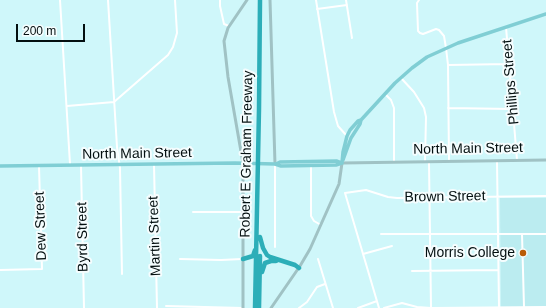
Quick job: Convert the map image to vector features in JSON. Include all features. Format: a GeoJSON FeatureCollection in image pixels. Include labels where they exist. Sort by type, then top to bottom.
{"type":"FeatureCollection","features":[{"type":"Feature","properties":{"kind":"highway","name":"Robert E Graham Freeway"},"geometry":{"type":"LineString","coordinates":[[259,308],[258,277],[261,0]]}},
{"type":"Feature","properties":{"kind":"highway"},"geometry":{"type":"LineString","coordinates":[[258,277],[255,264],[246,259],[254,254],[259,238]]}},
{"type":"Feature","properties":{"kind":"highway"},"geometry":{"type":"LineString","coordinates":[[259,238],[267,255],[288,262],[299,268]]}},
{"type":"Feature","properties":{"kind":"highway"},"geometry":{"type":"LineString","coordinates":[[258,277],[265,263],[271,261],[288,262]]}},
{"type":"Feature","properties":{"kind":"highway","name":"Robert E Graham Freeway"},"geometry":{"type":"LineString","coordinates":[[255,308],[258,277]]}},
{"type":"Feature","properties":{"kind":"main road"},"geometry":{"type":"LineString","coordinates":[[243,308],[246,259],[243,212],[243,163],[224,46],[225,36],[229,26],[246,0]]}},
{"type":"Feature","properties":{"kind":"main road"},"geometry":{"type":"LineString","coordinates":[[270,0],[275,164]]}},
{"type":"Feature","properties":{"kind":"main road"},"geometry":{"type":"LineString","coordinates":[[270,308],[299,268],[310,249],[339,184],[343,152],[347,136],[359,120],[400,77],[421,61],[446,48],[546,14]]}},
{"type":"Feature","properties":{"kind":"main road"},"geometry":{"type":"LineString","coordinates":[[342,163],[351,138],[360,124],[359,120]]}},
{"type":"Feature","properties":{"kind":"main road","name":"North Main Street"},"geometry":{"type":"LineString","coordinates":[[342,163],[546,160]]}},
{"type":"Feature","properties":{"kind":"main road"},"geometry":{"type":"LineString","coordinates":[[275,164],[280,162],[330,161],[342,163]]}},
{"type":"Feature","properties":{"kind":"main road","name":"North Main Street"},"geometry":{"type":"LineString","coordinates":[[0,166],[243,163],[275,164]]}},
{"type":"Feature","properties":{"kind":"main road"},"geometry":{"type":"LineString","coordinates":[[275,164],[280,166],[336,165],[342,163]]}},
{"type":"Feature","properties":{"kind":"street"},"geometry":{"type":"LineString","coordinates":[[60,0],[70,165]]}},
{"type":"Feature","properties":{"kind":"street"},"geometry":{"type":"LineString","coordinates":[[108,0],[119,165],[122,274]]}},
{"type":"Feature","properties":{"kind":"street"},"geometry":{"type":"LineString","coordinates":[[67,106],[114,102],[168,55],[175,42],[178,28],[175,0]]}},
{"type":"Feature","properties":{"kind":"street"},"geometry":{"type":"LineString","coordinates":[[220,0],[224,24],[229,26]]}},
{"type":"Feature","properties":{"kind":"street"},"geometry":{"type":"LineString","coordinates":[[316,0],[334,112],[338,126],[347,136]]}},
{"type":"Feature","properties":{"kind":"street"},"geometry":{"type":"LineString","coordinates":[[346,0],[352,38]]}},
{"type":"Feature","properties":{"kind":"street"},"geometry":{"type":"LineString","coordinates":[[419,0],[417,3],[418,31],[423,34],[439,30],[444,36],[448,65],[449,161]]}},
{"type":"Feature","properties":{"kind":"street"},"geometry":{"type":"LineString","coordinates":[[317,9],[347,5]]}},
{"type":"Feature","properties":{"kind":"street","name":"Phillips Street"},"geometry":{"type":"LineString","coordinates":[[506,27],[517,160]]}},
{"type":"Feature","properties":{"kind":"street"},"geometry":{"type":"LineString","coordinates":[[448,65],[509,64]]}},
{"type":"Feature","properties":{"kind":"street"},"geometry":{"type":"LineString","coordinates":[[400,77],[414,92],[424,108],[426,116],[425,161]]}},
{"type":"Feature","properties":{"kind":"street"},"geometry":{"type":"LineString","coordinates":[[385,94],[391,100],[394,108],[394,162]]}},
{"type":"Feature","properties":{"kind":"street"},"geometry":{"type":"LineString","coordinates":[[448,108],[513,109]]}},
{"type":"Feature","properties":{"kind":"street"},"geometry":{"type":"LineString","coordinates":[[497,160],[499,308]]}},
{"type":"Feature","properties":{"kind":"street"},"geometry":{"type":"LineString","coordinates":[[429,161],[431,308]]}},
{"type":"Feature","properties":{"kind":"street","name":"Martin Street"},"geometry":{"type":"LineString","coordinates":[[154,164],[157,308]]}},
{"type":"Feature","properties":{"kind":"street"},"geometry":{"type":"LineString","coordinates":[[275,164],[275,247]]}},
{"type":"Feature","properties":{"kind":"street","name":"Byrd Street"},"geometry":{"type":"LineString","coordinates":[[81,165],[84,308]]}},
{"type":"Feature","properties":{"kind":"street"},"geometry":{"type":"LineString","coordinates":[[311,165],[311,216],[315,222],[321,225]]}},
{"type":"Feature","properties":{"kind":"street","name":"Dew Street"},"geometry":{"type":"LineString","coordinates":[[0,270],[42,268],[39,166]]}},
{"type":"Feature","properties":{"kind":"street","name":"Brown Street"},"geometry":{"type":"LineString","coordinates":[[363,254],[345,193],[363,190],[391,198],[546,196]]}},
{"type":"Feature","properties":{"kind":"street"},"geometry":{"type":"LineString","coordinates":[[193,212],[243,212]]}},
{"type":"Feature","properties":{"kind":"street"},"geometry":{"type":"LineString","coordinates":[[381,234],[546,234]]}},
{"type":"Feature","properties":{"kind":"street"},"geometry":{"type":"LineString","coordinates":[[522,234],[524,307]]}},
{"type":"Feature","properties":{"kind":"street"},"geometry":{"type":"LineString","coordinates":[[379,308],[363,254],[392,246]]}},
{"type":"Feature","properties":{"kind":"street"},"geometry":{"type":"LineString","coordinates":[[180,259],[246,259]]}},
{"type":"Feature","properties":{"kind":"street"},"geometry":{"type":"LineString","coordinates":[[318,259],[333,308]]}},
{"type":"Feature","properties":{"kind":"street"},"geometry":{"type":"LineString","coordinates":[[412,271],[498,270]]}},
{"type":"Feature","properties":{"kind":"street"},"geometry":{"type":"LineString","coordinates":[[299,308],[307,302],[318,287],[325,284]]}},
{"type":"Feature","properties":{"kind":"street"},"geometry":{"type":"LineString","coordinates":[[358,308],[377,301]]}},
{"type":"Feature","properties":{"kind":"street"},"geometry":{"type":"LineString","coordinates":[[384,308],[402,303],[417,307],[431,308],[546,307]]}},
{"type":"Feature","properties":{"kind":"street"},"geometry":{"type":"LineString","coordinates":[[166,306],[243,308]]}},
{"type":"Feature","properties":{"kind":"shaded area","name":"Morris College"},"geometry":{"type":"Polygon","coordinates":[[[500,198],[546,198],[546,308],[501,308],[500,198]]]}},
{"type":"Feature","properties":{"kind":"place","name":"Morris College"},"geometry":{"type":"Point","coordinates":[523,253]}}]}
